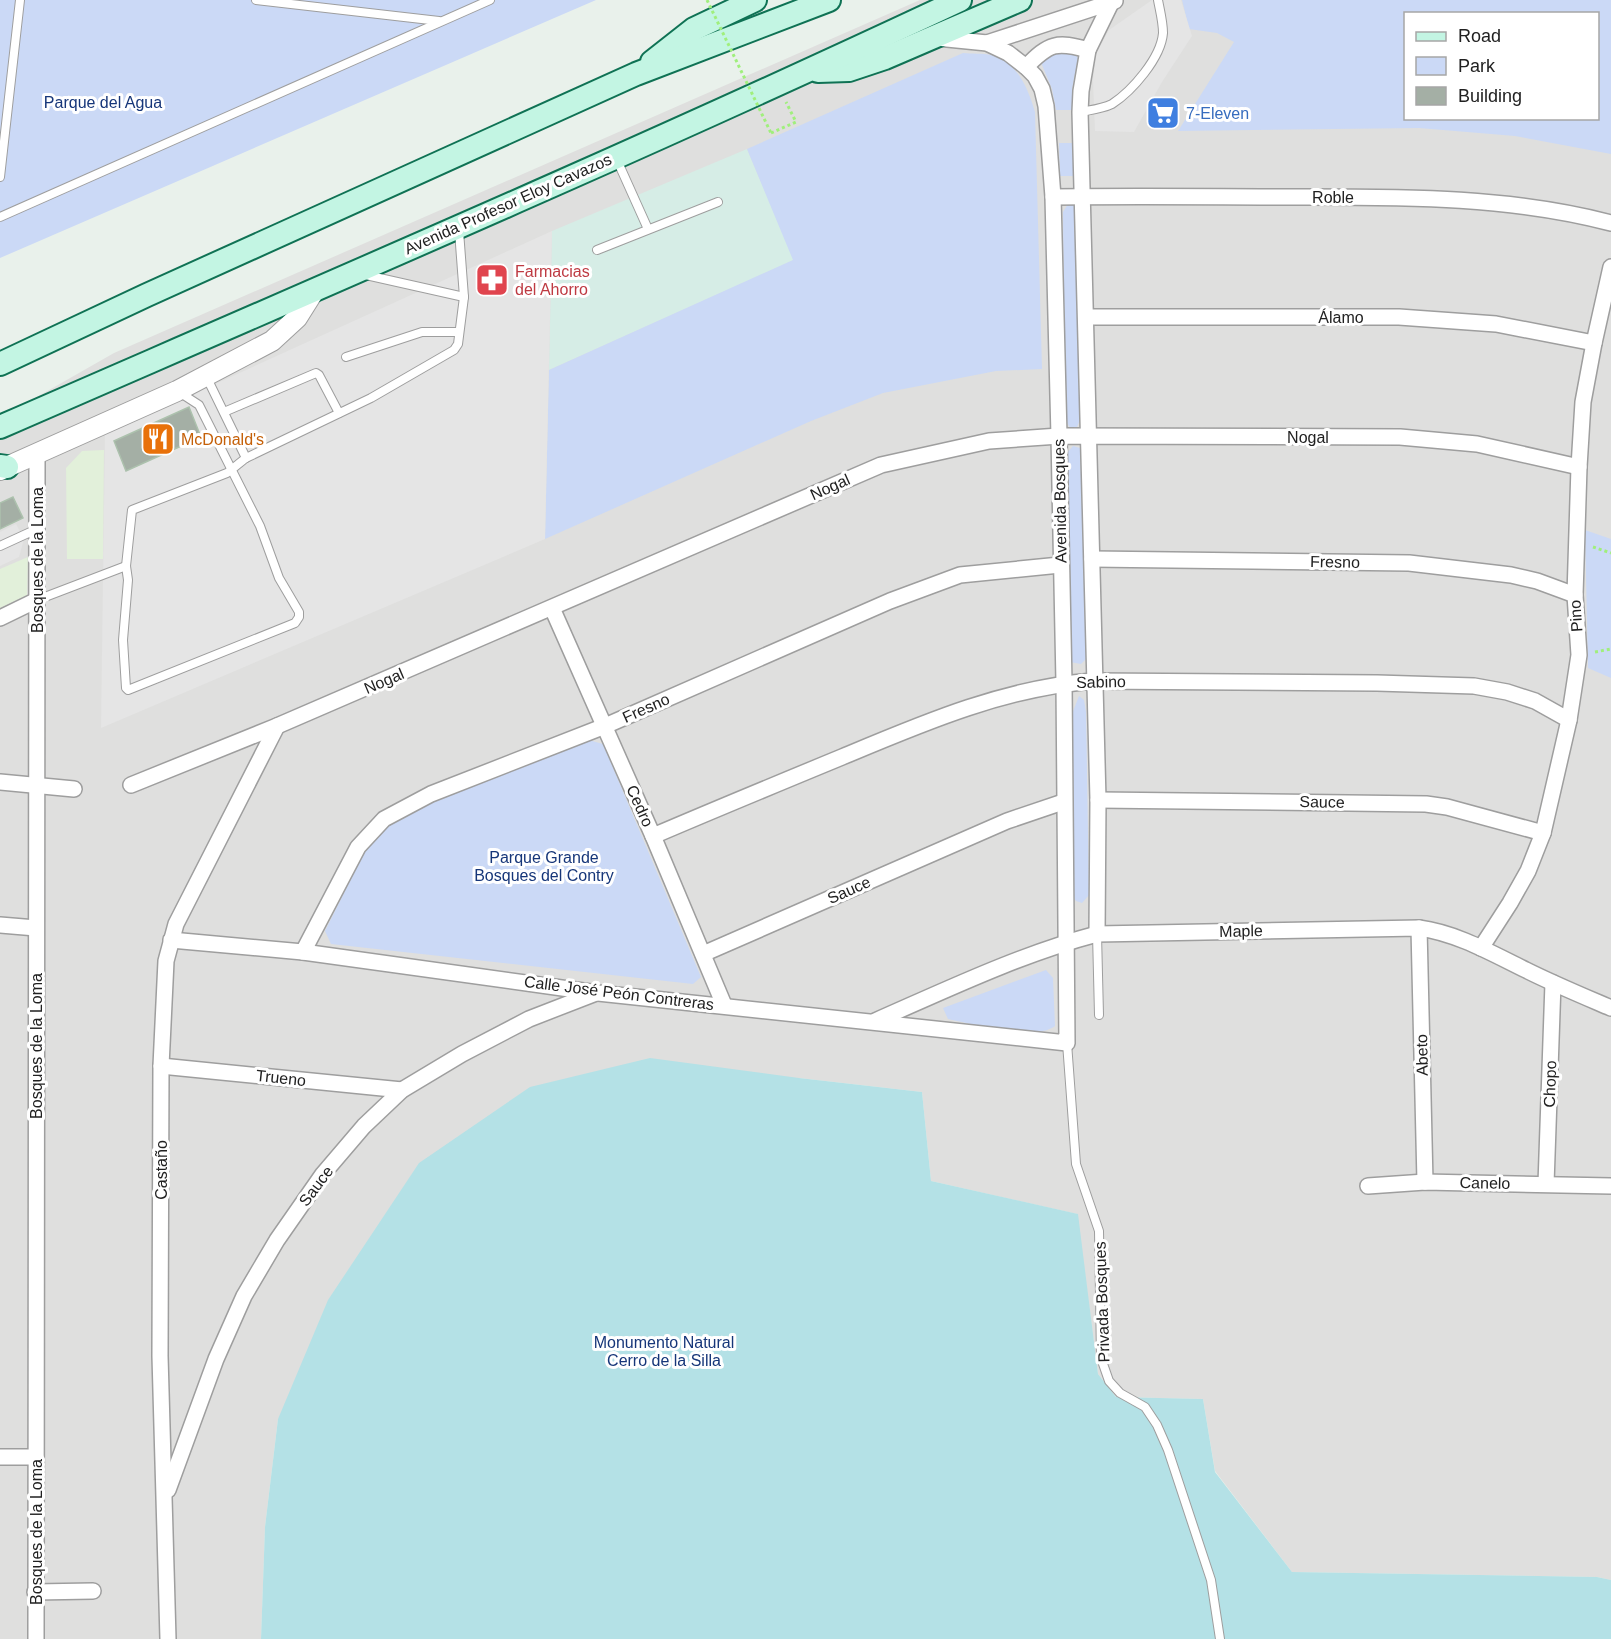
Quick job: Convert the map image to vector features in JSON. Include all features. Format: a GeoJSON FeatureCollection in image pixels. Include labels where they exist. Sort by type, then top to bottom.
{"type":"FeatureCollection","features":[{"type":"Feature","properties":{"kind":"main road"},"geometry":{"type":"LineString","coordinates":[[636,75],[694,29],[756,0]]}},
{"type":"Feature","properties":{"kind":"main road"},"geometry":{"type":"LineString","coordinates":[[0,364],[147,295],[636,75],[829,0]]}},
{"type":"Feature","properties":{"kind":"main road"},"geometry":{"type":"LineString","coordinates":[[804,72],[960,0]]}},
{"type":"Feature","properties":{"kind":"main road","name":"Avenida Profesor Eloy Cavazos"},"geometry":{"type":"LineString","coordinates":[[0,427],[314,291],[804,72],[849,70],[885,58],[1020,0]]}},
{"type":"Feature","properties":{"kind":"street","name":"Avenida Bosques"},"geometry":{"type":"LineString","coordinates":[[1098,934],[1098,800],[1093,681],[1080,112],[1088,50],[1114,2]]}},
{"type":"Feature","properties":{"kind":"street"},"geometry":{"type":"LineString","coordinates":[[987,43],[1114,2]]}},
{"type":"Feature","properties":{"kind":"street","name":"Avenida Bosques"},"geometry":{"type":"LineString","coordinates":[[931,38],[987,43],[1008,54],[1035,76],[1042,89],[1046,106],[1053,196],[1059,436],[1067,1043]]}},
{"type":"Feature","properties":{"kind":"street"},"geometry":{"type":"LineString","coordinates":[[1026,67],[1050,46],[1070,45],[1088,50]]}},
{"type":"Feature","properties":{"kind":"street","name":"Roble"},"geometry":{"type":"LineString","coordinates":[[1053,196],[1405,197],[1512,205],[1585,216],[1611,223]]}},
{"type":"Feature","properties":{"kind":"street","name":"Pino"},"geometry":{"type":"LineString","coordinates":[[1481,948],[1528,871],[1543,833],[1569,720],[1579,655],[1575,595],[1583,402],[1611,267]]}},
{"type":"Feature","properties":{"kind":"street"},"geometry":{"type":"LineString","coordinates":[[2,468],[177,391],[272,341],[297,318],[314,291]]}},
{"type":"Feature","properties":{"kind":"street","name":"Álamo"},"geometry":{"type":"LineString","coordinates":[[1086,317],[1399,317],[1496,324],[1594,343]]}},
{"type":"Feature","properties":{"kind":"street","name":"Nogal"},"geometry":{"type":"LineString","coordinates":[[131,784],[277,726],[881,465],[989,441],[1059,436],[1400,437],[1477,444],[1579,466]]}},
{"type":"Feature","properties":{"kind":"street","name":"Bosques de la Loma"},"geometry":{"type":"LineString","coordinates":[[36,1639],[37,453]]}},
{"type":"Feature","properties":{"kind":"street","name":"Fresno"},"geometry":{"type":"LineString","coordinates":[[1092,560],[1409,563],[1511,575],[1537,581],[1575,595]]}},
{"type":"Feature","properties":{"kind":"street","name":"Fresno"},"geometry":{"type":"LineString","coordinates":[[303,952],[358,847],[384,819],[431,794],[605,726],[890,601],[960,575],[1060,565]]}},
{"type":"Feature","properties":{"kind":"street"},"geometry":{"type":"LineString","coordinates":[[0,618],[37,600]]}},
{"type":"Feature","properties":{"kind":"street","name":"Cedro"},"geometry":{"type":"LineString","coordinates":[[552,608],[653,836],[724,1005]]}},
{"type":"Feature","properties":{"kind":"street","name":"Sabino"},"geometry":{"type":"LineString","coordinates":[[653,836],[923,723],[984,701],[1064,683],[1093,681],[1377,683],[1474,686],[1507,692],[1535,701],[1569,720]]}},
{"type":"Feature","properties":{"kind":"street","name":"Castaño"},"geometry":{"type":"LineString","coordinates":[[168,1639],[160,1356],[161,1066],[165,976],[171,940],[186,905],[277,726]]}},
{"type":"Feature","properties":{"kind":"street"},"geometry":{"type":"LineString","coordinates":[[0,782],[74,789]]}},
{"type":"Feature","properties":{"kind":"street","name":"Sauce"},"geometry":{"type":"LineString","coordinates":[[1098,800],[1426,804],[1447,807],[1543,833]]}},
{"type":"Feature","properties":{"kind":"street","name":"Sauce"},"geometry":{"type":"LineString","coordinates":[[703,954],[1006,821],[1063,802]]}},
{"type":"Feature","properties":{"kind":"street"},"geometry":{"type":"LineString","coordinates":[[0,925],[36,928]]}},
{"type":"Feature","properties":{"kind":"street","name":"Maple"},"geometry":{"type":"LineString","coordinates":[[873,1022],[994,969],[1065,942],[1098,934],[1419,928],[1481,948],[1611,1008]]}},
{"type":"Feature","properties":{"kind":"street","name":"Abeto"},"geometry":{"type":"LineString","coordinates":[[1419,928],[1425,1182]]}},
{"type":"Feature","properties":{"kind":"street","name":"Calle José Peón Contreras"},"geometry":{"type":"LineString","coordinates":[[171,940],[303,952],[598,993],[1067,1043]]}},
{"type":"Feature","properties":{"kind":"street","name":"Chopo"},"geometry":{"type":"LineString","coordinates":[[1546,1184],[1553,983]]}},
{"type":"Feature","properties":{"kind":"street","name":"Sauce"},"geometry":{"type":"LineString","coordinates":[[165,1498],[216,1359],[243,1296],[277,1240],[323,1174],[364,1126],[402,1090],[462,1054],[529,1019],[598,993]]}},
{"type":"Feature","properties":{"kind":"street","name":"Trueno"},"geometry":{"type":"LineString","coordinates":[[161,1066],[402,1090]]}},
{"type":"Feature","properties":{"kind":"street","name":"Canelo"},"geometry":{"type":"LineString","coordinates":[[1368,1186],[1425,1182],[1611,1186]]}},
{"type":"Feature","properties":{"kind":"street"},"geometry":{"type":"LineString","coordinates":[[0,1457],[36,1457]]}},
{"type":"Feature","properties":{"kind":"street"},"geometry":{"type":"LineString","coordinates":[[35,1592],[93,1591]]}},
{"type":"Feature","properties":{"kind":"lane"},"geometry":{"type":"LineString","coordinates":[[0,177],[20,0]]}},
{"type":"Feature","properties":{"kind":"lane"},"geometry":{"type":"LineString","coordinates":[[256,0],[442,21]]}},
{"type":"Feature","properties":{"kind":"lane"},"geometry":{"type":"LineString","coordinates":[[0,217],[490,0]]}},
{"type":"Feature","properties":{"kind":"lane"},"geometry":{"type":"LineString","coordinates":[[1080,112],[1112,104],[1138,80],[1154,59],[1161,45],[1163,33],[1158,0]]}},
{"type":"Feature","properties":{"kind":"lane"},"geometry":{"type":"LineString","coordinates":[[615,156],[648,229]]}},
{"type":"Feature","properties":{"kind":"lane"},"geometry":{"type":"LineString","coordinates":[[597,250],[718,202]]}},
{"type":"Feature","properties":{"kind":"lane"},"geometry":{"type":"LineString","coordinates":[[177,391],[199,405],[232,469],[260,526],[279,578],[299,612],[299,617],[295,623],[128,690],[123,640],[128,580],[126,566],[132,510],[227,473],[232,469],[246,458],[370,398],[454,350],[458,344],[464,297],[459,226]]}},
{"type":"Feature","properties":{"kind":"lane"},"geometry":{"type":"LineString","coordinates":[[355,272],[464,297]]}},
{"type":"Feature","properties":{"kind":"lane"},"geometry":{"type":"LineString","coordinates":[[346,357],[422,332],[458,332]]}},
{"type":"Feature","properties":{"kind":"lane"},"geometry":{"type":"LineString","coordinates":[[224,412],[314,373],[319,375],[339,412]]}},
{"type":"Feature","properties":{"kind":"lane"},"geometry":{"type":"LineString","coordinates":[[206,376],[246,458]]}},
{"type":"Feature","properties":{"kind":"lane"},"geometry":{"type":"LineString","coordinates":[[0,546],[38,528]]}},
{"type":"Feature","properties":{"kind":"lane"},"geometry":{"type":"LineString","coordinates":[[37,600],[126,566]]}},
{"type":"Feature","properties":{"kind":"lane"},"geometry":{"type":"LineString","coordinates":[[1098,934],[1099,1015]]}},
{"type":"Feature","properties":{"kind":"lane","name":"Privada Bosques"},"geometry":{"type":"LineString","coordinates":[[1067,1043],[1076,1164],[1099,1231],[1101,1358],[1109,1381],[1115,1388],[1144,1407],[1152,1416],[1168,1450],[1211,1580],[1220,1639]]}},
{"type":"Feature","properties":{"kind":"path"},"geometry":{"type":"LineString","coordinates":[[707,0],[771,133],[796,122]]}},
{"type":"Feature","properties":{"kind":"shaded area"},"geometry":{"type":"Polygon","coordinates":[[[920,0],[1611,0],[1611,1580],[1597,1577],[1292,1572],[1215,1471],[1203,1399],[1116,1397],[1098,1374],[1077,1214],[931,1181],[922,1092],[799,1078],[278,1419],[265,1527],[261,1639],[0,1639],[0,418],[114,353],[920,0]]]}},
{"type":"Feature","properties":{"kind":"shaded area"},"geometry":{"type":"Polygon","coordinates":[[[1152,0],[1181,0],[1192,36],[1162,82],[1134,132],[1095,131],[1093,81],[1096,53],[1109,30],[1152,0]]]}},
{"type":"Feature","properties":{"kind":"shaded area"},"geometry":{"type":"Polygon","coordinates":[[[747,149],[794,260],[549,370],[552,231],[747,149]]]}},
{"type":"Feature","properties":{"kind":"shaded area"},"geometry":{"type":"Polygon","coordinates":[[[552,231],[545,539],[101,728],[105,434],[552,231]]]}},
{"type":"Feature","properties":{"kind":"shaded area"},"geometry":{"type":"Polygon","coordinates":[[[104,450],[103,559],[67,559],[66,468],[82,451],[104,450]]]}},
{"type":"Feature","properties":{"kind":"shaded area"},"geometry":{"type":"Polygon","coordinates":[[[16,524],[24,539],[19,557],[0,566],[0,532],[16,524]]]}},
{"type":"Feature","properties":{"kind":"shaded area"},"geometry":{"type":"Polygon","coordinates":[[[28,557],[27,595],[0,608],[0,569],[28,557]]]}},
{"type":"Feature","properties":{"kind":"green space","name":"Parque del Agua"},"geometry":{"type":"Polygon","coordinates":[[[0,0],[596,0],[0,258],[0,0]]]}},
{"type":"Feature","properties":{"kind":"green space"},"geometry":{"type":"Polygon","coordinates":[[[1182,0],[1611,0],[1611,154],[1515,136],[1419,128],[1178,131],[1234,42],[1217,33],[1189,29],[1182,0]]]}},
{"type":"Feature","properties":{"kind":"green space"},"geometry":{"type":"Polygon","coordinates":[[[1053,49],[1075,53],[1078,58],[1072,89],[1073,110],[1056,110],[1052,89],[1040,60],[1053,49]]]}},
{"type":"Feature","properties":{"kind":"green space"},"geometry":{"type":"Polygon","coordinates":[[[963,53],[991,55],[1008,64],[1015,70],[1025,86],[1035,112],[1042,369],[996,371],[883,393],[811,421],[545,539],[549,370],[793,260],[747,149],[963,53]]]}},
{"type":"Feature","properties":{"kind":"green space"},"geometry":{"type":"Polygon","coordinates":[[[1059,143],[1073,143],[1074,176],[1060,176],[1059,143]]]}},
{"type":"Feature","properties":{"kind":"green space"},"geometry":{"type":"Polygon","coordinates":[[[1068,204],[1073,204],[1076,208],[1080,420],[1077,427],[1071,429],[1065,420],[1063,212],[1068,204]]]}},
{"type":"Feature","properties":{"kind":"green space"},"geometry":{"type":"Polygon","coordinates":[[[1073,446],[1080,448],[1087,658],[1081,664],[1070,662],[1067,453],[1073,446]]]}},
{"type":"Feature","properties":{"kind":"green space"},"geometry":{"type":"Polygon","coordinates":[[[1585,530],[1611,539],[1611,678],[1588,668],[1585,530]]]}},
{"type":"Feature","properties":{"kind":"green space"},"geometry":{"type":"Polygon","coordinates":[[[1079,696],[1084,700],[1086,712],[1089,895],[1082,903],[1076,901],[1072,895],[1072,714],[1079,696]]]}},
{"type":"Feature","properties":{"kind":"green space","name":"Parque Grande Bosques del Contry"},"geometry":{"type":"Polygon","coordinates":[[[585,739],[603,744],[701,977],[693,984],[331,944],[325,931],[364,853],[392,823],[425,806],[585,739]]]}},
{"type":"Feature","properties":{"kind":"green space"},"geometry":{"type":"Polygon","coordinates":[[[1046,970],[1053,978],[1055,1026],[1045,1030],[1018,1032],[948,1019],[943,1008],[1046,970]]]}},
{"type":"Feature","properties":{"kind":"green space","name":"Monumento Natural Cerro de la Silla"},"geometry":{"type":"Polygon","coordinates":[[[650,1058],[922,1092],[931,1181],[1078,1214],[1098,1374],[1116,1397],[1203,1399],[1215,1472],[1292,1572],[1597,1577],[1611,1580],[1611,1639],[261,1639],[265,1527],[278,1419],[328,1300],[419,1163],[530,1087],[650,1058]]]}},
{"type":"Feature","properties":{"kind":"building","name":"McDonald's"},"geometry":{"type":"Polygon","coordinates":[[[189,407],[201,437],[126,471],[114,441],[189,407]]]}},
{"type":"Feature","properties":{"kind":"building"},"geometry":{"type":"Polygon","coordinates":[[[13,497],[23,518],[0,529],[0,503],[13,497]]]}},
{"type":"Feature","properties":{"kind":"place","name":"7-Eleven"},"geometry":{"type":"Point","coordinates":[1163,113]}},
{"type":"Feature","properties":{"kind":"place","name":"Farmacias del Ahorro"},"geometry":{"type":"Point","coordinates":[492,280]}},
{"type":"Feature","properties":{"kind":"place","name":"McDonald's"},"geometry":{"type":"Point","coordinates":[158,439]}}]}
